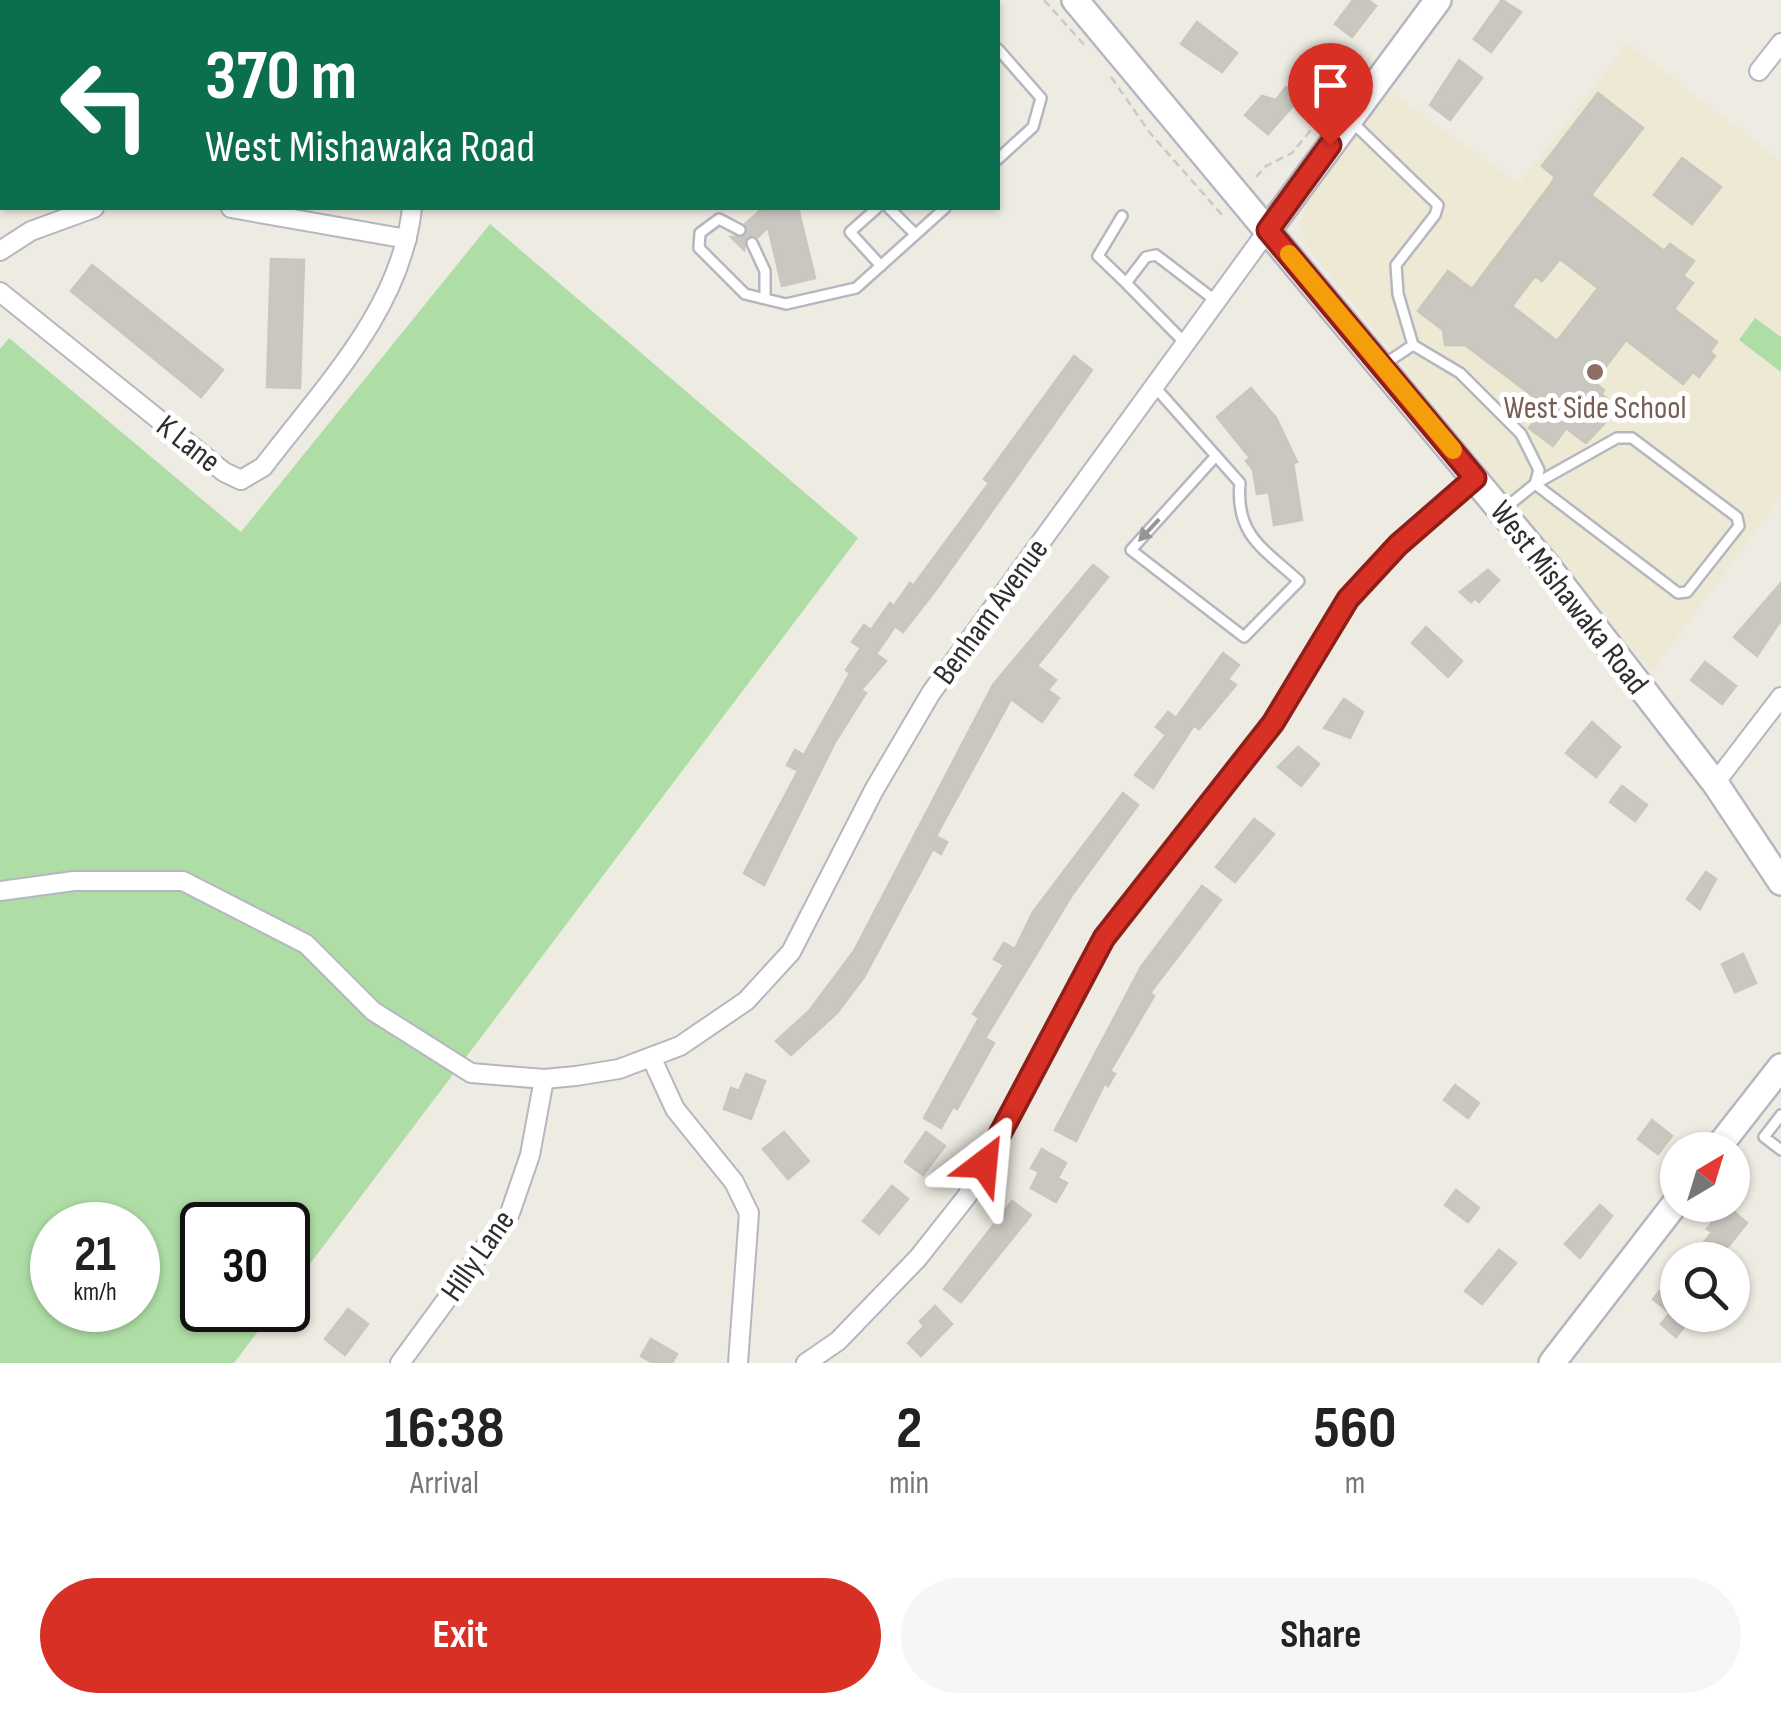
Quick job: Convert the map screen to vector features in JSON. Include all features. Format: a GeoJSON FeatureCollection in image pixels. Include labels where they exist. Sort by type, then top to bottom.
{"type":"FeatureCollection","features":[{"type":"Feature","properties":{"kind":"main road","name":"West Mishawaka Road"},"geometry":{"type":"LineString","coordinates":[[1076,0],[1502,511],[1715,783],[1781,882]]}},
{"type":"Feature","properties":{"kind":"main road","name":"Benham Avenue"},"geometry":{"type":"LineString","coordinates":[[1268,230],[1438,0]]}},
{"type":"Feature","properties":{"kind":"main road"},"geometry":{"type":"LineString","coordinates":[[1730,1132],[1781,1067]]}},
{"type":"Feature","properties":{"kind":"main road"},"geometry":{"type":"LineString","coordinates":[[1552,1363],[1661,1222]]}},
{"type":"Feature","properties":{"kind":"street"},"geometry":{"type":"LineString","coordinates":[[1759,72],[1781,43]]}},
{"type":"Feature","properties":{"kind":"street"},"geometry":{"type":"LineString","coordinates":[[0,251],[31,232],[89,210]]}},
{"type":"Feature","properties":{"kind":"street"},"geometry":{"type":"LineString","coordinates":[[243,210],[407,239],[412,210]]}},
{"type":"Feature","properties":{"kind":"street","name":"Benham Avenue"},"geometry":{"type":"LineString","coordinates":[[0,890],[74,882],[183,881],[306,944],[373,1011],[471,1074],[544,1079],[652,1059],[733,1011],[791,952],[874,790],[931,693],[1268,230]]}},
{"type":"Feature","properties":{"kind":"street","name":"K Lane"},"geometry":{"type":"LineString","coordinates":[[0,292],[224,472],[241,480],[263,467],[360,340],[384,304],[407,239]]}},
{"type":"Feature","properties":{"kind":"street"},"geometry":{"type":"LineString","coordinates":[[806,1363],[838,1341],[918,1258],[967,1196],[1104,938],[1273,723],[1348,599],[1398,545],[1475,478]]}},
{"type":"Feature","properties":{"kind":"street"},"geometry":{"type":"LineString","coordinates":[[1715,783],[1781,697]]}},
{"type":"Feature","properties":{"kind":"street"},"geometry":{"type":"LineString","coordinates":[[652,1059],[675,1109],[734,1182],[750,1213],[738,1363]]}},
{"type":"Feature","properties":{"kind":"street","name":"Hilly Lane"},"geometry":{"type":"LineString","coordinates":[[400,1363],[510,1213],[530,1155],[544,1079]]}},
{"type":"Feature","properties":{"kind":"lane"},"geometry":{"type":"LineString","coordinates":[[1000,51],[1041,98],[1032,127],[1000,158]]}},
{"type":"Feature","properties":{"kind":"lane"},"geometry":{"type":"LineString","coordinates":[[1350,119],[1438,204],[1436,215],[1396,265],[1398,294],[1413,345],[1460,373],[1497,405],[1521,434],[1539,470],[1536,484]]}},
{"type":"Feature","properties":{"kind":"lane"},"geometry":{"type":"LineString","coordinates":[[875,210],[850,232],[881,266]]}},
{"type":"Feature","properties":{"kind":"lane"},"geometry":{"type":"LineString","coordinates":[[891,210],[916,234]]}},
{"type":"Feature","properties":{"kind":"lane"},"geometry":{"type":"LineString","coordinates":[[740,230],[719,219],[700,233],[699,248],[745,294],[786,304],[856,288],[943,210]]}},
{"type":"Feature","properties":{"kind":"lane"},"geometry":{"type":"LineString","coordinates":[[1122,216],[1098,256],[1185,343]]}},
{"type":"Feature","properties":{"kind":"lane"},"geometry":{"type":"LineString","coordinates":[[752,243],[765,272],[765,298]]}},
{"type":"Feature","properties":{"kind":"lane"},"geometry":{"type":"LineString","coordinates":[[1126,282],[1146,257],[1156,256],[1216,300]]}},
{"type":"Feature","properties":{"kind":"lane"},"geometry":{"type":"LineString","coordinates":[[1382,365],[1413,345]]}},
{"type":"Feature","properties":{"kind":"lane"},"geometry":{"type":"LineString","coordinates":[[1154,386],[1240,483],[1237,509],[1246,532],[1299,581],[1244,637],[1131,550],[1214,458]]}},
{"type":"Feature","properties":{"kind":"lane"},"geometry":{"type":"LineString","coordinates":[[1502,511],[1536,484],[1618,438],[1632,438],[1736,517],[1739,526],[1687,592],[1678,593],[1536,484]]}},
{"type":"Feature","properties":{"kind":"lane"},"geometry":{"type":"LineString","coordinates":[[1781,1115],[1764,1136],[1781,1150]]}},
{"type":"Feature","properties":{"kind":"path"},"geometry":{"type":"LineString","coordinates":[[1044,0],[1094,56]]}},
{"type":"Feature","properties":{"kind":"path"},"geometry":{"type":"LineString","coordinates":[[1106,69],[1150,133],[1223,216]]}},
{"type":"Feature","properties":{"kind":"path"},"geometry":{"type":"LineString","coordinates":[[1256,177],[1266,166],[1292,153],[1347,87]]}},
{"type":"Feature","properties":{"kind":"shaded area","name":"West Side School"},"geometry":{"type":"Polygon","coordinates":[[[1627,43],[1781,161],[1781,497],[1651,672],[1308,248],[1301,228],[1305,204],[1384,88],[1519,184],[1627,43]]]}},
{"type":"Feature","properties":{"kind":"green space"},"geometry":{"type":"Polygon","coordinates":[[[490,224],[858,538],[310,1264],[310,1202],[180,1202],[180,1332],[257,1332],[234,1363],[0,1363],[0,349],[9,338],[241,532],[490,224]]]}},
{"type":"Feature","properties":{"kind":"green space"},"geometry":{"type":"Polygon","coordinates":[[[1755,318],[1781,337],[1781,372],[1739,340],[1755,318]]]}},
{"type":"Feature","properties":{"kind":"building"},"geometry":{"type":"Polygon","coordinates":[[[1353,0],[1368,0],[1376,6],[1352,37],[1335,24],[1353,0]]]}},
{"type":"Feature","properties":{"kind":"building"},"geometry":{"type":"Polygon","coordinates":[[[1502,0],[1521,12],[1491,52],[1474,39],[1502,0]]]}},
{"type":"Feature","properties":{"kind":"building"},"geometry":{"type":"Polygon","coordinates":[[[1197,22],[1237,53],[1222,72],[1181,44],[1197,22]]]}},
{"type":"Feature","properties":{"kind":"building"},"geometry":{"type":"Polygon","coordinates":[[[1459,60],[1482,78],[1450,120],[1430,105],[1459,60]]]}},
{"type":"Feature","properties":{"kind":"building"},"geometry":{"type":"Polygon","coordinates":[[[1286,87],[1300,98],[1268,134],[1245,115],[1262,96],[1276,100],[1286,87]]]}},
{"type":"Feature","properties":{"kind":"building"},"geometry":{"type":"Polygon","coordinates":[[[1598,93],[1643,128],[1591,195],[1664,251],[1670,244],[1694,261],[1683,276],[1693,283],[1674,309],[1717,342],[1710,352],[1715,356],[1699,377],[1693,372],[1683,384],[1626,340],[1594,382],[1604,390],[1601,394],[1619,408],[1586,443],[1566,428],[1553,446],[1529,428],[1546,406],[1465,345],[1445,345],[1443,330],[1418,311],[1448,271],[1472,289],[1555,177],[1542,166],[1598,93]],[[1560,259],[1542,281],[1535,276],[1512,306],[1557,341],[1598,288],[1560,259]]]}},
{"type":"Feature","properties":{"kind":"building"},"geometry":{"type":"Polygon","coordinates":[[[1682,158],[1721,187],[1692,224],[1654,195],[1682,158]]]}},
{"type":"Feature","properties":{"kind":"building"},"geometry":{"type":"Polygon","coordinates":[[[761,210],[798,210],[815,278],[782,286],[768,227],[758,237],[746,238],[744,250],[731,237],[745,236],[745,224],[761,210]]]}},
{"type":"Feature","properties":{"kind":"building"},"geometry":{"type":"Polygon","coordinates":[[[271,259],[304,260],[300,388],[267,387],[271,259]]]}},
{"type":"Feature","properties":{"kind":"building"},"geometry":{"type":"Polygon","coordinates":[[[92,265],[223,370],[201,397],[71,291],[92,265]]]}},
{"type":"Feature","properties":{"kind":"building"},"geometry":{"type":"Polygon","coordinates":[[[1074,356],[1092,370],[938,587],[903,632],[895,626],[876,654],[886,661],[861,690],[866,693],[835,742],[764,885],[744,873],[798,771],[787,765],[795,750],[804,755],[850,673],[846,670],[861,648],[852,642],[864,625],[871,630],[890,603],[894,606],[910,583],[913,586],[989,483],[984,479],[1074,356]]]}},
{"type":"Feature","properties":{"kind":"building"},"geometry":{"type":"Polygon","coordinates":[[[1251,388],[1276,418],[1297,462],[1293,463],[1302,520],[1274,525],[1269,492],[1257,494],[1253,470],[1246,461],[1250,458],[1217,417],[1251,388]]]}},
{"type":"Feature","properties":{"kind":"building"},"geometry":{"type":"Polygon","coordinates":[[[1093,565],[1108,577],[1037,666],[1056,680],[1048,690],[1059,698],[1042,722],[1011,699],[936,836],[947,842],[941,854],[933,849],[864,977],[837,1013],[791,1055],[776,1041],[809,1011],[854,951],[993,685],[1093,565]]]}},
{"type":"Feature","properties":{"kind":"building"},"geometry":{"type":"Polygon","coordinates":[[[1488,570],[1499,580],[1479,602],[1475,598],[1471,602],[1460,592],[1488,570]]]}},
{"type":"Feature","properties":{"kind":"building"},"geometry":{"type":"Polygon","coordinates":[[[1781,583],[1781,620],[1757,656],[1734,637],[1781,583]]]}},
{"type":"Feature","properties":{"kind":"building"},"geometry":{"type":"Polygon","coordinates":[[[1426,627],[1462,661],[1448,677],[1412,643],[1426,627]]]}},
{"type":"Feature","properties":{"kind":"building"},"geometry":{"type":"Polygon","coordinates":[[[1223,653],[1239,665],[1228,679],[1236,685],[1199,729],[1194,725],[1153,788],[1135,775],[1166,735],[1156,727],[1168,712],[1176,718],[1223,653]]]}},
{"type":"Feature","properties":{"kind":"building"},"geometry":{"type":"Polygon","coordinates":[[[1705,662],[1736,686],[1722,704],[1691,680],[1705,662]]]}},
{"type":"Feature","properties":{"kind":"building"},"geometry":{"type":"Polygon","coordinates":[[[1344,699],[1363,712],[1350,738],[1324,728],[1344,699]]]}},
{"type":"Feature","properties":{"kind":"building"},"geometry":{"type":"Polygon","coordinates":[[[1592,722],[1620,747],[1596,777],[1566,753],[1592,722]]]}},
{"type":"Feature","properties":{"kind":"building"},"geometry":{"type":"Polygon","coordinates":[[[1298,747],[1319,764],[1301,786],[1278,767],[1298,747]]]}},
{"type":"Feature","properties":{"kind":"building"},"geometry":{"type":"Polygon","coordinates":[[[1622,786],[1647,805],[1635,821],[1610,802],[1622,786]]]}},
{"type":"Feature","properties":{"kind":"building"},"geometry":{"type":"Polygon","coordinates":[[[1123,793],[1138,805],[1072,895],[985,1038],[994,1043],[957,1109],[953,1107],[941,1128],[924,1118],[979,1018],[973,1014],[1004,965],[994,959],[1004,943],[1015,949],[1033,912],[1123,793]]]}},
{"type":"Feature","properties":{"kind":"building"},"geometry":{"type":"Polygon","coordinates":[[[1254,819],[1274,834],[1235,882],[1216,867],[1254,819]]]}},
{"type":"Feature","properties":{"kind":"building"},"geometry":{"type":"Polygon","coordinates":[[[1706,872],[1716,879],[1700,909],[1687,899],[1706,872]]]}},
{"type":"Feature","properties":{"kind":"building"},"geometry":{"type":"Polygon","coordinates":[[[1202,886],[1221,900],[1150,993],[1154,996],[1110,1071],[1115,1074],[1108,1086],[1105,1083],[1076,1141],[1055,1130],[1141,967],[1202,886]]]}},
{"type":"Feature","properties":{"kind":"building"},"geometry":{"type":"Polygon","coordinates":[[[1743,954],[1756,983],[1735,992],[1722,964],[1743,954]]]}},
{"type":"Feature","properties":{"kind":"building"},"geometry":{"type":"Polygon","coordinates":[[[746,1074],[765,1081],[751,1119],[724,1109],[731,1088],[739,1091],[746,1074]]]}},
{"type":"Feature","properties":{"kind":"building"},"geometry":{"type":"Polygon","coordinates":[[[1455,1085],[1479,1103],[1468,1118],[1444,1100],[1455,1085]]]}},
{"type":"Feature","properties":{"kind":"building"},"geometry":{"type":"Polygon","coordinates":[[[1652,1120],[1667,1132],[1660,1132],[1658,1154],[1638,1139],[1652,1120]]]}},
{"type":"Feature","properties":{"kind":"building"},"geometry":{"type":"Polygon","coordinates":[[[784,1132],[809,1161],[788,1179],[763,1149],[784,1132]]]}},
{"type":"Feature","properties":{"kind":"building"},"geometry":{"type":"Polygon","coordinates":[[[926,1132],[945,1146],[923,1175],[905,1162],[926,1132]]]}},
{"type":"Feature","properties":{"kind":"building"},"geometry":{"type":"Polygon","coordinates":[[[1042,1149],[1066,1163],[1058,1178],[1067,1183],[1056,1202],[1031,1188],[1039,1172],[1031,1168],[1042,1149]]]}},
{"type":"Feature","properties":{"kind":"building"},"geometry":{"type":"Polygon","coordinates":[[[892,1186],[908,1199],[879,1234],[863,1221],[892,1186]]]}},
{"type":"Feature","properties":{"kind":"building"},"geometry":{"type":"Polygon","coordinates":[[[1456,1190],[1479,1208],[1468,1222],[1445,1205],[1456,1190]]]}},
{"type":"Feature","properties":{"kind":"building"},"geometry":{"type":"Polygon","coordinates":[[[1012,1201],[1031,1215],[961,1302],[944,1289],[1012,1201]]]}},
{"type":"Feature","properties":{"kind":"building"},"geometry":{"type":"Polygon","coordinates":[[[1600,1205],[1612,1216],[1580,1258],[1565,1244],[1600,1205]]]}},
{"type":"Feature","properties":{"kind":"building"},"geometry":{"type":"Polygon","coordinates":[[[1713,1222],[1747,1223],[1732,1242],[1704,1242],[1712,1232],[1707,1229],[1713,1222]]]}},
{"type":"Feature","properties":{"kind":"building"},"geometry":{"type":"Polygon","coordinates":[[[1499,1250],[1516,1263],[1482,1304],[1465,1291],[1499,1250]]]}},
{"type":"Feature","properties":{"kind":"building"},"geometry":{"type":"Polygon","coordinates":[[[935,1306],[952,1324],[921,1356],[908,1343],[924,1326],[920,1321],[935,1306]]]}},
{"type":"Feature","properties":{"kind":"building"},"geometry":{"type":"Polygon","coordinates":[[[348,1309],[368,1324],[345,1355],[325,1339],[348,1309]]]}},
{"type":"Feature","properties":{"kind":"building"},"geometry":{"type":"Polygon","coordinates":[[[651,1339],[677,1354],[672,1363],[653,1363],[641,1356],[651,1339]]]}},
{"type":"Feature","properties":{"kind":"slow traffic"},"geometry":{"type":"LineString","coordinates":[[1289,254],[1453,450]]}},
{"type":"Feature","properties":{"kind":"place","name":"West Side School"},"geometry":{"type":"Point","coordinates":[1595,372]}},
{"type":"Feature","properties":{"kind":"route"},"geometry":{"type":"LineString","coordinates":[[984,1164],[1104,938],[1273,723],[1348,599],[1398,545],[1475,478],[1268,230],[1330,145]]}}]}
